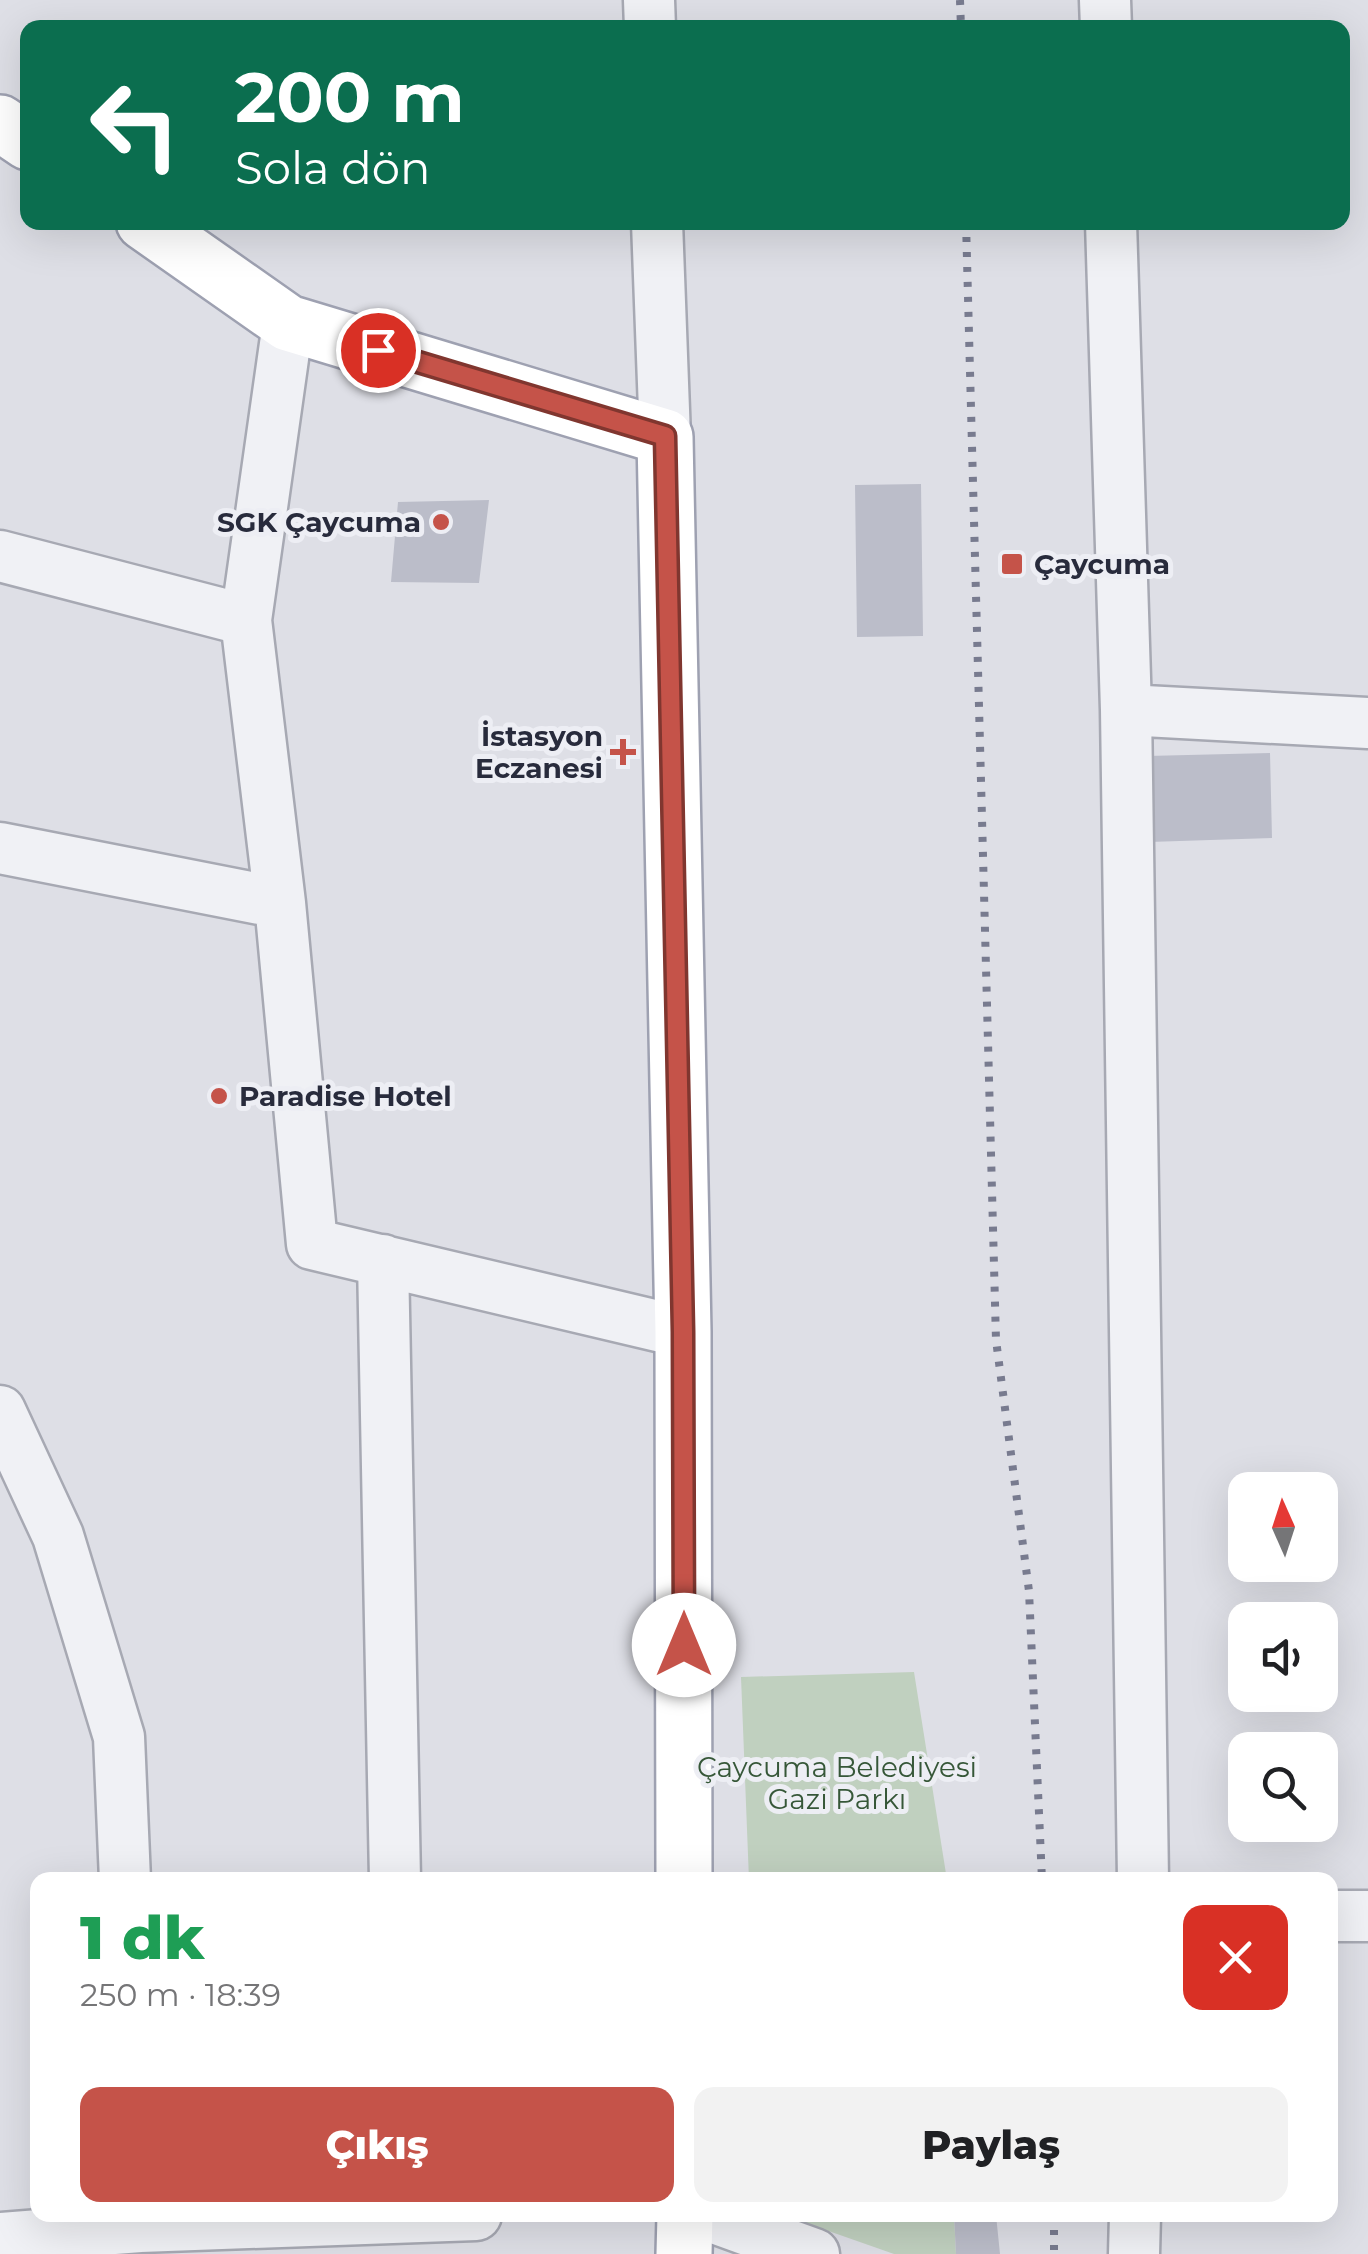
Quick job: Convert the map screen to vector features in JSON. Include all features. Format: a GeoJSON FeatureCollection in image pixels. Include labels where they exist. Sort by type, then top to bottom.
{"type":"FeatureCollection","features":[{"type":"Feature","properties":{"kind":"main road"},"geometry":{"type":"LineString","coordinates":[[156,230],[288,322],[665,436],[683,1332],[684,1872]]}},
{"type":"Feature","properties":{"kind":"main road"},"geometry":{"type":"LineString","coordinates":[[684,2254],[685,2222]]}},
{"type":"Feature","properties":{"kind":"street"},"geometry":{"type":"LineString","coordinates":[[657,230],[665,436]]}},
{"type":"Feature","properties":{"kind":"street"},"geometry":{"type":"LineString","coordinates":[[1112,230],[1126,710],[1143,1872]]}},
{"type":"Feature","properties":{"kind":"street"},"geometry":{"type":"LineString","coordinates":[[288,322],[246,620],[280,903],[312,1244],[683,1332]]}},
{"type":"Feature","properties":{"kind":"street"},"geometry":{"type":"LineString","coordinates":[[0,556],[246,620]]}},
{"type":"Feature","properties":{"kind":"street"},"geometry":{"type":"LineString","coordinates":[[1126,710],[1368,723]]}},
{"type":"Feature","properties":{"kind":"street"},"geometry":{"type":"LineString","coordinates":[[0,848],[280,903]]}},
{"type":"Feature","properties":{"kind":"street"},"geometry":{"type":"LineString","coordinates":[[383,1260],[396,1872]]}},
{"type":"Feature","properties":{"kind":"street"},"geometry":{"type":"LineString","coordinates":[[0,1411],[58,1536],[119,1737],[126,1872]]}},
{"type":"Feature","properties":{"kind":"street"},"geometry":{"type":"LineString","coordinates":[[1338,1916],[1368,1916]]}},
{"type":"Feature","properties":{"kind":"street"},"geometry":{"type":"LineString","coordinates":[[0,2238],[401,2229],[438,2222]]}},
{"type":"Feature","properties":{"kind":"street"},"geometry":{"type":"LineString","coordinates":[[725,2222],[814,2254]]}},
{"type":"Feature","properties":{"kind":"street"},"geometry":{"type":"LineString","coordinates":[[1135,2222],[1134,2253],[1143,2254]]}},
{"type":"Feature","properties":{"kind":"green space","name":"Çaycuma Belediyesi Gazi Parkı"},"geometry":{"type":"Polygon","coordinates":[[[914,1672],[946,1872],[749,1872],[741,1677],[914,1672]]]}},
{"type":"Feature","properties":{"kind":"green space"},"geometry":{"type":"Polygon","coordinates":[[[803,2222],[954,2222],[956,2254],[894,2254],[803,2222]]]}},
{"type":"Feature","properties":{"kind":"building"},"geometry":{"type":"Polygon","coordinates":[[[921,484],[923,636],[857,637],[855,485],[921,484]]]}},
{"type":"Feature","properties":{"kind":"building","name":"SGK Çaycuma"},"geometry":{"type":"Polygon","coordinates":[[[489,500],[479,583],[391,582],[398,502],[489,500]]]}},
{"type":"Feature","properties":{"kind":"building"},"geometry":{"type":"Polygon","coordinates":[[[1270,753],[1272,838],[1149,842],[1147,756],[1270,753]]]}},
{"type":"Feature","properties":{"kind":"building"},"geometry":{"type":"Polygon","coordinates":[[[954,2222],[997,2222],[1000,2254],[956,2254],[954,2222]]]}},
{"type":"Feature","properties":{"kind":"railway"},"geometry":{"type":"LineString","coordinates":[[960,0],[961,20]]}},
{"type":"Feature","properties":{"kind":"railway"},"geometry":{"type":"LineString","coordinates":[[966,230],[996,1340],[1029,1591],[1042,1872]]}},
{"type":"Feature","properties":{"kind":"railway"},"geometry":{"type":"LineString","coordinates":[[1054,2222],[1054,2254]]}},
{"type":"Feature","properties":{"kind":"place","name":"SGK Çaycuma"},"geometry":{"type":"Point","coordinates":[441,522]}},
{"type":"Feature","properties":{"kind":"place","name":"Çaycuma"},"geometry":{"type":"Point","coordinates":[1012,564]}},
{"type":"Feature","properties":{"kind":"place","name":"İstasyon Eczanesi"},"geometry":{"type":"Point","coordinates":[623,752]}},
{"type":"Feature","properties":{"kind":"place","name":"Paradise Hotel"},"geometry":{"type":"Point","coordinates":[219,1096]}},
{"type":"Feature","properties":{"kind":"route"},"geometry":{"type":"LineString","coordinates":[[378,350],[665,436],[683,1332],[684,1645]]}}]}
